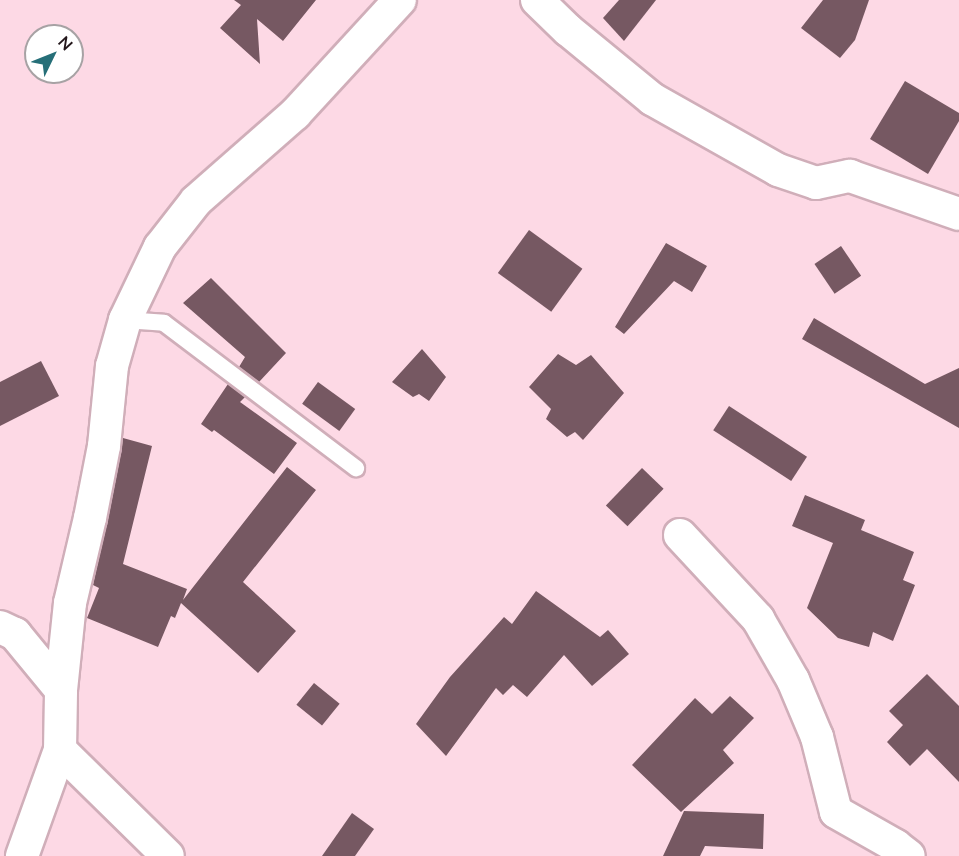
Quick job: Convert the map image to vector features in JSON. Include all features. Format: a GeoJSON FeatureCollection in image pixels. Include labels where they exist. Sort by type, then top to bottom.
{"type":"FeatureCollection","features":[{"type":"Feature","properties":{"kind":"street"},"geometry":{"type":"LineString","coordinates":[[22,856],[60,750],[61,690],[70,603],[104,446],[112,366],[125,320],[160,247],[196,201],[295,114],[400,0]]}},
{"type":"Feature","properties":{"kind":"street"},"geometry":{"type":"LineString","coordinates":[[537,0],[568,30],[652,99],[778,170],[816,183],[850,176],[959,214]]}},
{"type":"Feature","properties":{"kind":"street"},"geometry":{"type":"LineString","coordinates":[[680,535],[758,619],[787,670],[817,737],[836,812],[896,846],[909,856]]}},
{"type":"Feature","properties":{"kind":"street"},"geometry":{"type":"LineString","coordinates":[[0,627],[15,634],[61,690]]}},
{"type":"Feature","properties":{"kind":"street"},"geometry":{"type":"LineString","coordinates":[[60,750],[168,856]]}},
{"type":"Feature","properties":{"kind":"lane"},"geometry":{"type":"LineString","coordinates":[[125,320],[164,323],[356,468]]}},
{"type":"Feature","properties":{"kind":"building"},"geometry":{"type":"Polygon","coordinates":[[[234,0],[316,0],[283,41],[257,19],[260,64],[220,28],[241,5],[234,0]]]}},
{"type":"Feature","properties":{"kind":"building"},"geometry":{"type":"Polygon","coordinates":[[[619,0],[656,0],[624,41],[603,18],[619,0]]]}},
{"type":"Feature","properties":{"kind":"building"},"geometry":{"type":"Polygon","coordinates":[[[823,0],[869,0],[855,40],[840,58],[801,28],[823,0]]]}},
{"type":"Feature","properties":{"kind":"building"},"geometry":{"type":"Polygon","coordinates":[[[905,81],[959,113],[959,121],[928,174],[870,139],[905,81]]]}},
{"type":"Feature","properties":{"kind":"building"},"geometry":{"type":"Polygon","coordinates":[[[529,230],[582,269],[551,312],[498,273],[529,230]]]}},
{"type":"Feature","properties":{"kind":"building"},"geometry":{"type":"Polygon","coordinates":[[[666,243],[707,266],[692,292],[674,281],[624,334],[615,327],[666,243]]]}},
{"type":"Feature","properties":{"kind":"building"},"geometry":{"type":"Polygon","coordinates":[[[841,246],[861,276],[835,294],[814,264],[841,246]]]}},
{"type":"Feature","properties":{"kind":"building"},"geometry":{"type":"Polygon","coordinates":[[[211,278],[286,353],[259,382],[239,367],[245,357],[183,303],[211,278]]]}},
{"type":"Feature","properties":{"kind":"building"},"geometry":{"type":"Polygon","coordinates":[[[814,318],[925,384],[959,368],[959,428],[802,339],[814,318]]]}},
{"type":"Feature","properties":{"kind":"building"},"geometry":{"type":"Polygon","coordinates":[[[422,349],[446,377],[429,401],[419,394],[413,397],[392,382],[422,349]]]}},
{"type":"Feature","properties":{"kind":"building"},"geometry":{"type":"Polygon","coordinates":[[[558,354],[576,365],[591,355],[624,393],[583,440],[575,432],[567,437],[546,419],[551,409],[529,387],[558,354]]]}},
{"type":"Feature","properties":{"kind":"building"},"geometry":{"type":"Polygon","coordinates":[[[41,361],[59,396],[0,426],[0,382],[41,361]]]}},
{"type":"Feature","properties":{"kind":"building"},"geometry":{"type":"Polygon","coordinates":[[[318,382],[355,409],[339,431],[302,404],[318,382]]]}},
{"type":"Feature","properties":{"kind":"building"},"geometry":{"type":"Polygon","coordinates":[[[228,384],[245,397],[240,402],[297,443],[274,474],[214,430],[212,432],[201,424],[228,384]]]}},
{"type":"Feature","properties":{"kind":"building"},"geometry":{"type":"Polygon","coordinates":[[[729,406],[807,457],[791,481],[713,430],[729,406]]]}},
{"type":"Feature","properties":{"kind":"building"},"geometry":{"type":"Polygon","coordinates":[[[123,438],[152,446],[123,564],[187,589],[183,600],[287,467],[316,490],[243,582],[296,631],[258,673],[181,603],[175,618],[171,616],[158,647],[87,618],[99,588],[93,585],[123,438]]]}},
{"type":"Feature","properties":{"kind":"building"},"geometry":{"type":"Polygon","coordinates":[[[642,468],[664,489],[627,526],[606,505],[642,468]]]}},
{"type":"Feature","properties":{"kind":"building"},"geometry":{"type":"Polygon","coordinates":[[[805,495],[865,520],[861,530],[914,552],[903,580],[915,585],[893,641],[873,632],[869,647],[838,638],[807,608],[833,543],[792,526],[805,495]]]}},
{"type":"Feature","properties":{"kind":"building"},"geometry":{"type":"Polygon","coordinates":[[[536,591],[600,637],[608,630],[629,654],[592,686],[564,655],[527,697],[513,685],[503,695],[496,688],[446,756],[416,724],[450,677],[504,617],[512,624],[536,591]]]}},
{"type":"Feature","properties":{"kind":"building"},"geometry":{"type":"Polygon","coordinates":[[[927,674],[959,706],[959,782],[927,749],[910,766],[887,742],[903,725],[889,711],[927,674]]]}},
{"type":"Feature","properties":{"kind":"building"},"geometry":{"type":"Polygon","coordinates":[[[314,683],[340,704],[322,726],[296,705],[314,683]]]}},
{"type":"Feature","properties":{"kind":"building"},"geometry":{"type":"Polygon","coordinates":[[[730,696],[754,718],[723,750],[734,763],[681,812],[632,765],[695,698],[712,714],[730,696]]]}},
{"type":"Feature","properties":{"kind":"building"},"geometry":{"type":"Polygon","coordinates":[[[684,811],[764,814],[763,849],[705,846],[700,856],[663,856],[684,811]]]}},
{"type":"Feature","properties":{"kind":"building"},"geometry":{"type":"Polygon","coordinates":[[[352,813],[374,829],[355,856],[322,856],[352,813]]]}}]}
